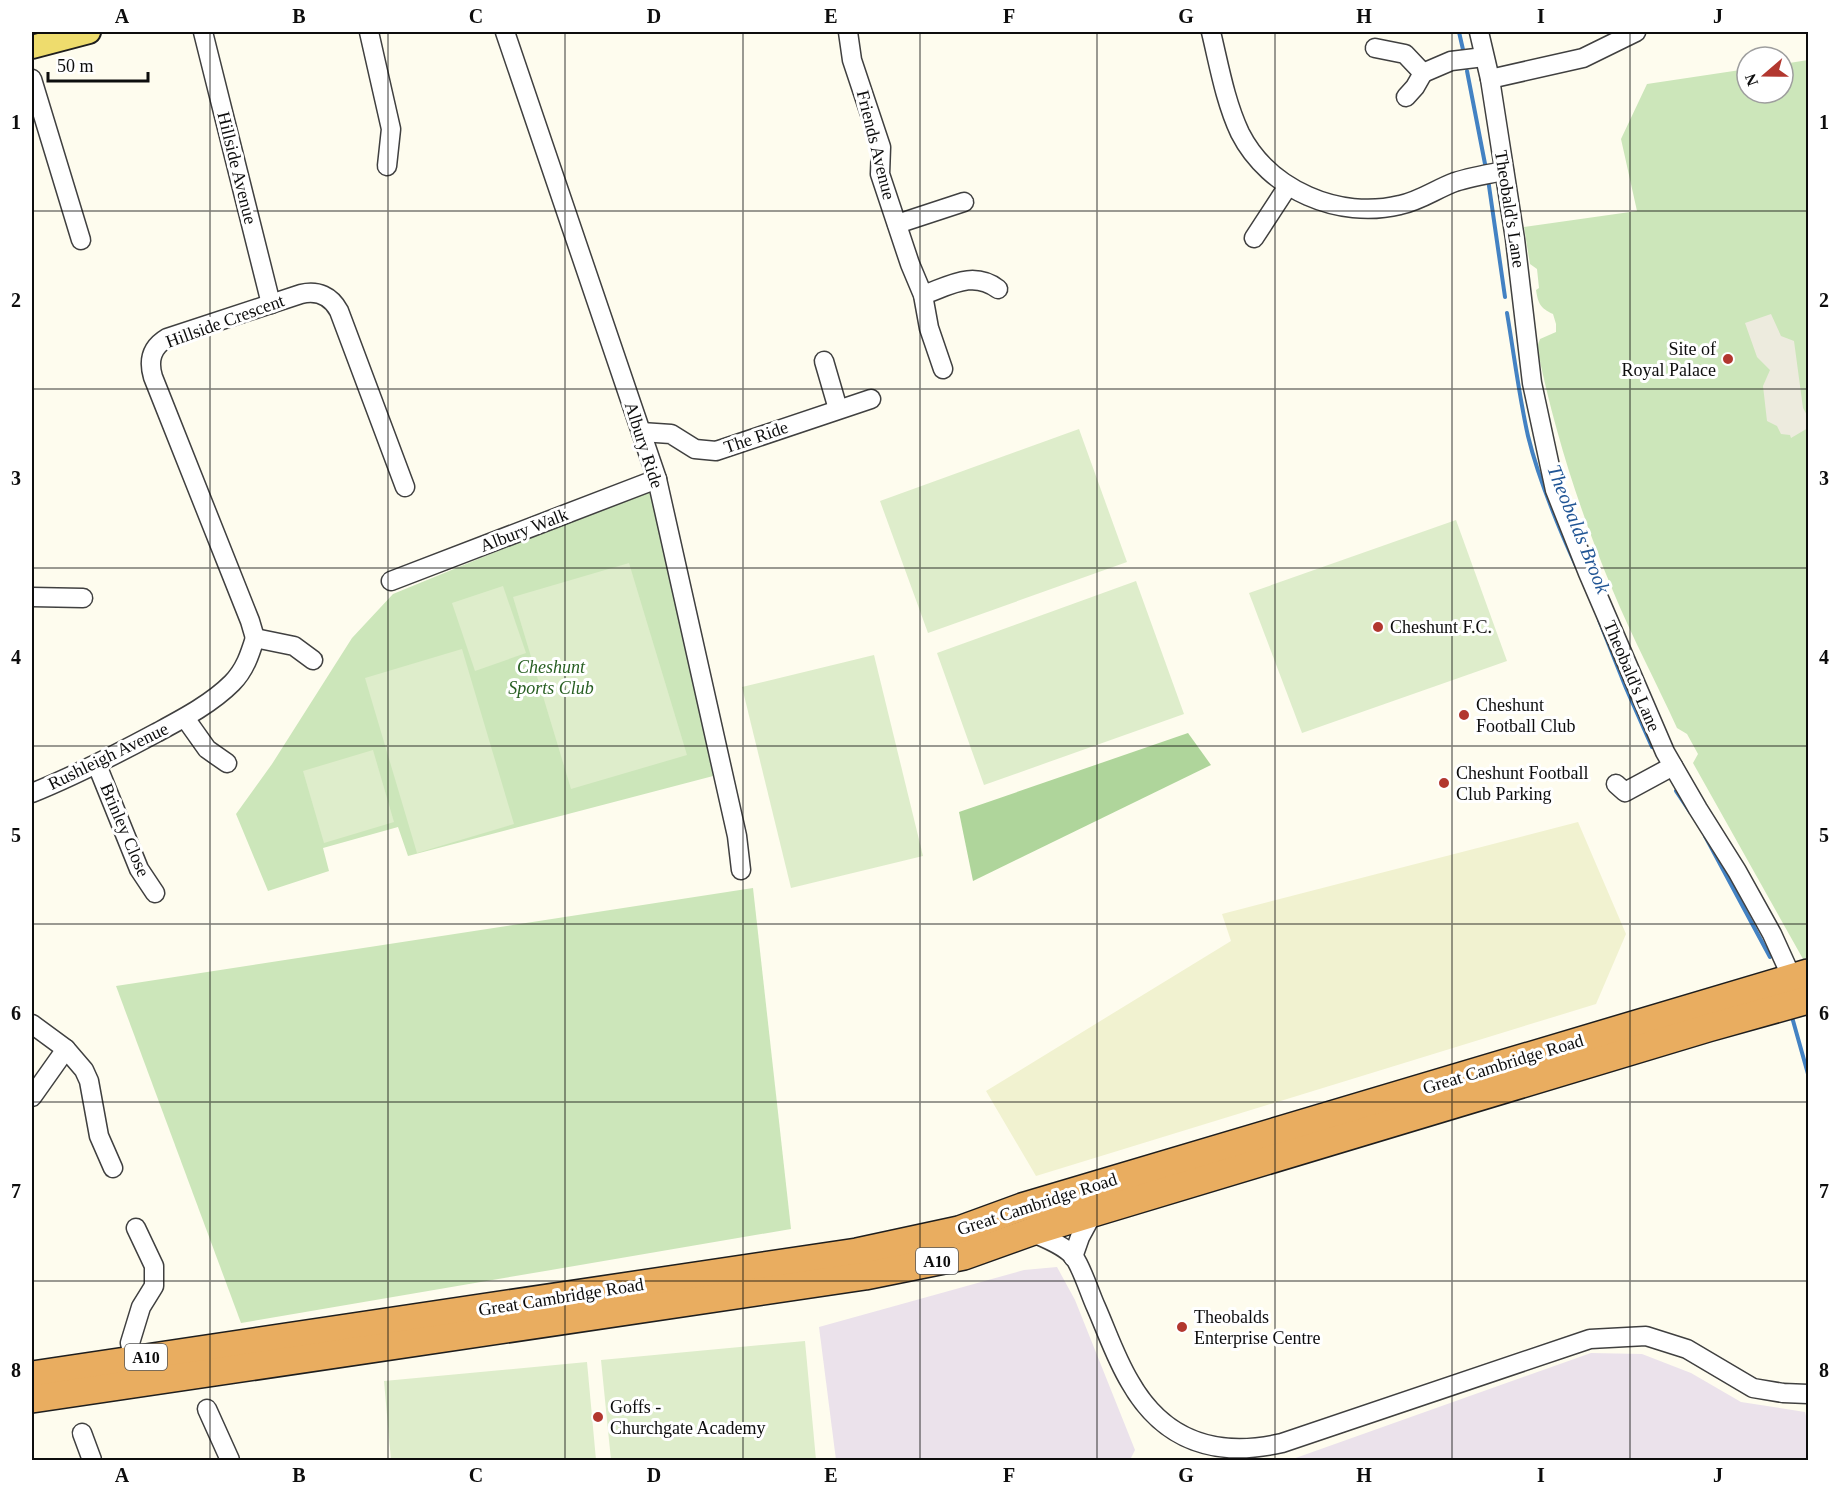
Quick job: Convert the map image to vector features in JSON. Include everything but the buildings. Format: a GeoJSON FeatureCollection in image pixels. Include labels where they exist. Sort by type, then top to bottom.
{"type":"FeatureCollection","features":[{"type":"Feature","properties":{"kind":"highway","name":"Great Cambridge Road"},"geometry":{"type":"LineString","coordinates":[[32,1375],[857,1252],[959,1230],[1022,1207],[1800,975]]}},
{"type":"Feature","properties":{"kind":"highway","name":"Great Cambridge Road"},"geometry":{"type":"LineString","coordinates":[[32,1399],[865,1276],[964,1256],[1093,1212],[1708,1028],[1809,1000]]}},
{"type":"Feature","properties":{"kind":"main road"},"geometry":{"type":"LineString","coordinates":[[32,47],[89,32]]}},
{"type":"Feature","properties":{"kind":"street","name":"Hillside Avenue"},"geometry":{"type":"LineString","coordinates":[[203,32],[271,304]]}},
{"type":"Feature","properties":{"kind":"street"},"geometry":{"type":"LineString","coordinates":[[369,32],[391,129],[387,166]]}},
{"type":"Feature","properties":{"kind":"street","name":"Albury Ride"},"geometry":{"type":"LineString","coordinates":[[505,32],[657,479],[737,836],[741,870]]}},
{"type":"Feature","properties":{"kind":"street","name":"Friends Avenue"},"geometry":{"type":"LineString","coordinates":[[848,32],[852,60],[880,147],[880,174],[910,264],[923,295],[929,328],[943,369]]}},
{"type":"Feature","properties":{"kind":"street"},"geometry":{"type":"LineString","coordinates":[[1211,32],[1230,110],[1242,135],[1259,160],[1288,186],[1330,204],[1374,209],[1415,201],[1454,183],[1491,173]]}},
{"type":"Feature","properties":{"kind":"street","name":"Theobald's Lane"},"geometry":{"type":"LineString","coordinates":[[1479,32],[1471,60],[1490,80],[1491,173],[1521,280],[1532,383],[1555,490],[1666,769],[1737,871],[1772,934],[1800,975]]}},
{"type":"Feature","properties":{"kind":"street"},"geometry":{"type":"LineString","coordinates":[[1490,80],[1583,58],[1631,33]]}},
{"type":"Feature","properties":{"kind":"street"},"geometry":{"type":"LineString","coordinates":[[1376,48],[1405,54],[1423,73]]}},
{"type":"Feature","properties":{"kind":"street"},"geometry":{"type":"LineString","coordinates":[[1406,97],[1423,73],[1451,61],[1471,60]]}},
{"type":"Feature","properties":{"kind":"street"},"geometry":{"type":"LineString","coordinates":[[32,79],[81,240]]}},
{"type":"Feature","properties":{"kind":"street"},"geometry":{"type":"LineString","coordinates":[[1254,238],[1288,186]]}},
{"type":"Feature","properties":{"kind":"street","name":"Friends Avenue"},"geometry":{"type":"LineString","coordinates":[[897,224],[964,202]]}},
{"type":"Feature","properties":{"kind":"street"},"geometry":{"type":"LineString","coordinates":[[923,295],[961,281],[971,280],[988,282],[998,289]]}},
{"type":"Feature","properties":{"kind":"street","name":"Hillside Crescent"},"geometry":{"type":"LineString","coordinates":[[255,638],[150,365],[156,347],[167,338],[271,304],[308,293],[325,296],[335,305],[405,487]]}},
{"type":"Feature","properties":{"kind":"street"},"geometry":{"type":"LineString","coordinates":[[824,361],[838,409]]}},
{"type":"Feature","properties":{"kind":"street","name":"The Ride"},"geometry":{"type":"LineString","coordinates":[[641,432],[671,434],[695,449],[716,451],[872,399]]}},
{"type":"Feature","properties":{"kind":"street","name":"Albury Walk"},"geometry":{"type":"LineString","coordinates":[[391,581],[657,479]]}},
{"type":"Feature","properties":{"kind":"street"},"geometry":{"type":"LineString","coordinates":[[32,597],[83,598]]}},
{"type":"Feature","properties":{"kind":"street"},"geometry":{"type":"LineString","coordinates":[[255,638],[294,645],[313,660]]}},
{"type":"Feature","properties":{"kind":"street","name":"Rushleigh Avenue"},"geometry":{"type":"LineString","coordinates":[[32,793],[98,765],[185,717],[233,682],[246,664],[255,638]]}},
{"type":"Feature","properties":{"kind":"street","name":"Rushleigh Avenue"},"geometry":{"type":"LineString","coordinates":[[185,717],[207,749],[227,763]]}},
{"type":"Feature","properties":{"kind":"street","name":"Brinley Close"},"geometry":{"type":"LineString","coordinates":[[98,765],[140,869],[154,893]]}},
{"type":"Feature","properties":{"kind":"street"},"geometry":{"type":"LineString","coordinates":[[1616,784],[1625,792],[1666,769]]}},
{"type":"Feature","properties":{"kind":"street"},"geometry":{"type":"LineString","coordinates":[[32,1024],[66,1048],[84,1070],[89,1081],[99,1136],[113,1168]]}},
{"type":"Feature","properties":{"kind":"street"},"geometry":{"type":"LineString","coordinates":[[32,1097],[66,1048]]}},
{"type":"Feature","properties":{"kind":"street"},"geometry":{"type":"LineString","coordinates":[[1074,1257],[1080,1237],[1093,1212]]}},
{"type":"Feature","properties":{"kind":"street"},"geometry":{"type":"LineString","coordinates":[[134,1359],[130,1343],[133,1331],[141,1307],[154,1286],[154,1266],[136,1228]]}},
{"type":"Feature","properties":{"kind":"street"},"geometry":{"type":"LineString","coordinates":[[1031,1232],[1055,1243],[1074,1257],[1130,1382],[1148,1409],[1174,1431],[1201,1444],[1240,1449],[1262,1448],[1282,1443],[1590,1339],[1646,1336],[1687,1349],[1753,1388],[1809,1394]]}},
{"type":"Feature","properties":{"kind":"street"},"geometry":{"type":"LineString","coordinates":[[207,1409],[230,1461]]}},
{"type":"Feature","properties":{"kind":"street"},"geometry":{"type":"LineString","coordinates":[[82,1432],[92,1461]]}},
{"type":"Feature","properties":{"kind":"shaded area"},"geometry":{"type":"Polygon","coordinates":[[[1771,314],[1781,336],[1794,341],[1803,408],[1808,417],[1808,428],[1791,438],[1790,435],[1781,434],[1777,426],[1767,421],[1763,386],[1770,370],[1757,357],[1745,323],[1771,314]]]}},
{"type":"Feature","properties":{"kind":"shaded area"},"geometry":{"type":"Polygon","coordinates":[[[1057,1267],[1075,1300],[1135,1450],[1130,1460],[836,1460],[819,1327],[1024,1270],[1057,1267]]]}},
{"type":"Feature","properties":{"kind":"shaded area"},"geometry":{"type":"Polygon","coordinates":[[[1591,1353],[1642,1354],[1691,1373],[1741,1402],[1805,1412],[1808,1424],[1808,1460],[1290,1460],[1591,1353]]]}},
{"type":"Feature","properties":{"kind":"green space"},"geometry":{"type":"Polygon","coordinates":[[[1808,60],[1808,957],[1803,959],[1693,763],[1698,754],[1687,734],[1677,728],[1628,625],[1601,561],[1569,471],[1551,409],[1537,347],[1540,339],[1556,332],[1556,324],[1553,314],[1540,305],[1536,290],[1539,288],[1537,269],[1530,264],[1524,227],[1637,211],[1621,139],[1647,84],[1735,71],[1735,105],[1795,105],[1795,62],[1808,60]]]}},
{"type":"Feature","properties":{"kind":"green space"},"geometry":{"type":"Polygon","coordinates":[[[1079,429],[1127,562],[928,633],[880,501],[1079,429]]]}},
{"type":"Feature","properties":{"kind":"green space","name":"Cheshunt Sports Club"},"geometry":{"type":"Polygon","coordinates":[[[651,488],[717,775],[408,856],[398,827],[323,848],[329,871],[268,891],[236,814],[272,764],[352,638],[393,594],[651,488]]]}},
{"type":"Feature","properties":{"kind":"green space","name":"Cheshunt F.C."},"geometry":{"type":"Polygon","coordinates":[[[1456,520],[1507,661],[1302,733],[1249,593],[1456,520]]]}},
{"type":"Feature","properties":{"kind":"green space"},"geometry":{"type":"Polygon","coordinates":[[[629,563],[687,755],[571,789],[513,597],[629,563]]]}},
{"type":"Feature","properties":{"kind":"green space"},"geometry":{"type":"Polygon","coordinates":[[[1136,581],[1184,714],[984,785],[937,653],[1136,581]]]}},
{"type":"Feature","properties":{"kind":"green space"},"geometry":{"type":"Polygon","coordinates":[[[503,586],[526,653],[475,671],[452,603],[503,586]]]}},
{"type":"Feature","properties":{"kind":"green space"},"geometry":{"type":"Polygon","coordinates":[[[462,649],[514,824],[417,853],[365,678],[462,649]]]}},
{"type":"Feature","properties":{"kind":"green space"},"geometry":{"type":"Polygon","coordinates":[[[874,655],[923,856],[791,888],[742,687],[874,655]]]}},
{"type":"Feature","properties":{"kind":"green space"},"geometry":{"type":"Polygon","coordinates":[[[1188,733],[1211,765],[973,881],[959,812],[1188,733]]]}},
{"type":"Feature","properties":{"kind":"green space"},"geometry":{"type":"Polygon","coordinates":[[[373,750],[394,822],[324,843],[303,771],[373,750]]]}},
{"type":"Feature","properties":{"kind":"green space"},"geometry":{"type":"Polygon","coordinates":[[[1578,822],[1626,934],[1596,1004],[1036,1176],[986,1091],[1231,941],[1222,914],[1578,822]]]}},
{"type":"Feature","properties":{"kind":"green space"},"geometry":{"type":"Polygon","coordinates":[[[753,888],[791,1229],[241,1323],[116,986],[753,888]]]}},
{"type":"Feature","properties":{"kind":"green space"},"geometry":{"type":"Polygon","coordinates":[[[805,1341],[816,1460],[611,1460],[601,1360],[805,1341]]]}},
{"type":"Feature","properties":{"kind":"green space"},"geometry":{"type":"Polygon","coordinates":[[[587,1362],[596,1460],[391,1460],[384,1381],[587,1362]]]}},
{"type":"Feature","properties":{"kind":"waterway","name":"Theobalds Brook"},"geometry":{"type":"LineString","coordinates":[[1459,32],[1464,54]]}},
{"type":"Feature","properties":{"kind":"waterway","name":"Theobalds Brook"},"geometry":{"type":"LineString","coordinates":[[1467,71],[1486,169]]}},
{"type":"Feature","properties":{"kind":"waterway","name":"Theobalds Brook"},"geometry":{"type":"LineString","coordinates":[[1488,179],[1505,297]]}},
{"type":"Feature","properties":{"kind":"waterway","name":"Theobalds Brook"},"geometry":{"type":"LineString","coordinates":[[1507,313],[1532,453],[1549,502],[1576,566]]}},
{"type":"Feature","properties":{"kind":"waterway","name":"Theobalds Brook"},"geometry":{"type":"LineString","coordinates":[[1599,620],[1652,747]]}},
{"type":"Feature","properties":{"kind":"waterway","name":"Theobalds Brook"},"geometry":{"type":"LineString","coordinates":[[1676,791],[1690,812]]}},
{"type":"Feature","properties":{"kind":"waterway","name":"Theobalds Brook"},"geometry":{"type":"LineString","coordinates":[[1705,836],[1770,957]]}},
{"type":"Feature","properties":{"kind":"waterway","name":"Theobalds Brook"},"geometry":{"type":"LineString","coordinates":[[1792,1017],[1808,1074]]}},
{"type":"Feature","properties":{"kind":"place","name":"Site of Royal Palace"},"geometry":{"type":"Point","coordinates":[1728,359]}},
{"type":"Feature","properties":{"kind":"place","name":"Cheshunt F.C."},"geometry":{"type":"Point","coordinates":[1378,627]}},
{"type":"Feature","properties":{"kind":"place","name":"Cheshunt Football Club"},"geometry":{"type":"Point","coordinates":[1464,715]}},
{"type":"Feature","properties":{"kind":"place","name":"Cheshunt Football Club Parking"},"geometry":{"type":"Point","coordinates":[1444,783]}},
{"type":"Feature","properties":{"kind":"place","name":"Theobalds Enterprise Centre"},"geometry":{"type":"Point","coordinates":[1182,1327]}},
{"type":"Feature","properties":{"kind":"place","name":"Goffs - Churchgate Academy"},"geometry":{"type":"Point","coordinates":[598,1417]}}]}
